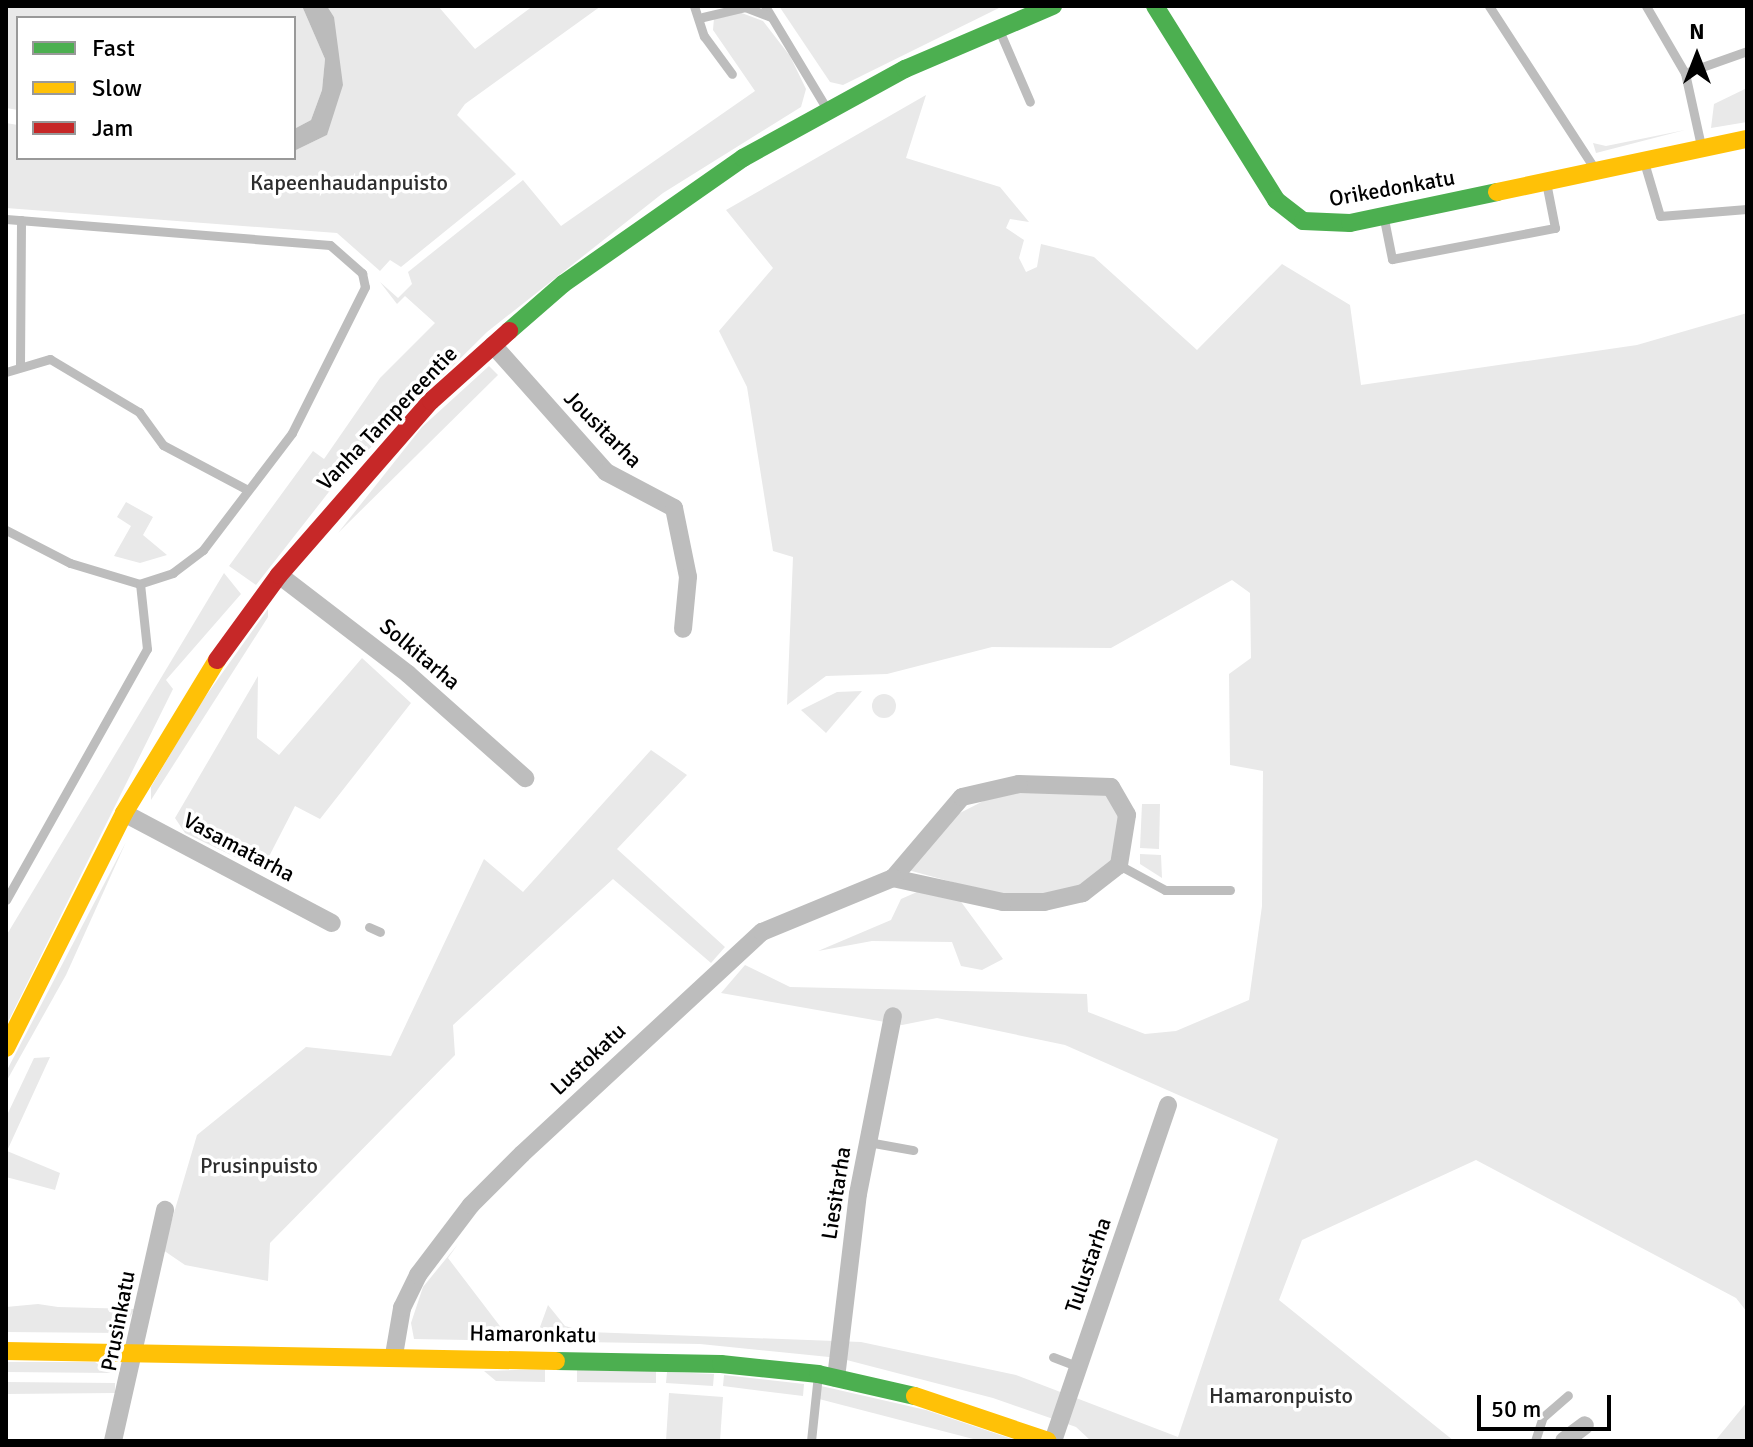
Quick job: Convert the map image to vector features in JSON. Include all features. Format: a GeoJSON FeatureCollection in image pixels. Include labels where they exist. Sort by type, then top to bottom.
{"type":"FeatureCollection","features":[{"type":"Feature","properties":{"kind":"street","name":"Vanha Tampereentie"},"geometry":{"type":"LineString","coordinates":[[6,1048],[124,813],[197,687],[279,575],[371,464],[493,345],[626,238],[827,109],[998,27],[1053,6]]}},
{"type":"Feature","properties":{"kind":"street","name":"Orikedonkatu"},"geometry":{"type":"LineString","coordinates":[[1155,6],[1283,208],[1316,224],[1384,216],[1747,139]]}},
{"type":"Feature","properties":{"kind":"street","name":"Jousitarha"},"geometry":{"type":"LineString","coordinates":[[493,345],[613,478],[674,508],[688,577],[683,629]]}},
{"type":"Feature","properties":{"kind":"street","name":"Solkitarha"},"geometry":{"type":"LineString","coordinates":[[279,575],[408,674],[525,778]]}},
{"type":"Feature","properties":{"kind":"street","name":"Lustokatu"},"geometry":{"type":"LineString","coordinates":[[392,1363],[418,1275],[471,1205],[762,932],[893,878],[962,797],[996,785],[1111,787],[1127,815],[1119,865]]}},
{"type":"Feature","properties":{"kind":"street","name":"Vasamatarha"},"geometry":{"type":"LineString","coordinates":[[124,813],[332,923]]}},
{"type":"Feature","properties":{"kind":"street"},"geometry":{"type":"LineString","coordinates":[[893,878],[1027,903],[1083,893],[1119,865]]}},
{"type":"Feature","properties":{"kind":"street","name":"Liesitarha"},"geometry":{"type":"LineString","coordinates":[[827,1376],[887,1028]]}},
{"type":"Feature","properties":{"kind":"street","name":"Tulustarha"},"geometry":{"type":"LineString","coordinates":[[1051,1441],[1168,1105]]}},
{"type":"Feature","properties":{"kind":"street","name":"Prusinkatu"},"geometry":{"type":"LineString","coordinates":[[113,1441],[136,1352],[165,1210]]}},
{"type":"Feature","properties":{"kind":"street","name":"Hamaronkatu"},"geometry":{"type":"LineString","coordinates":[[6,1351],[136,1352],[392,1363],[710,1363],[827,1376],[1051,1441]]}},
{"type":"Feature","properties":{"kind":"street"},"geometry":{"type":"LineString","coordinates":[[1564,1441],[1585,1425]]}},
{"type":"Feature","properties":{"kind":"lane"},"geometry":{"type":"LineString","coordinates":[[694,6],[703,17],[704,36],[732,74]]}},
{"type":"Feature","properties":{"kind":"lane"},"geometry":{"type":"LineString","coordinates":[[765,6],[780,24],[827,109]]}},
{"type":"Feature","properties":{"kind":"lane"},"geometry":{"type":"LineString","coordinates":[[1489,6],[1597,171]]}},
{"type":"Feature","properties":{"kind":"lane"},"geometry":{"type":"LineString","coordinates":[[1646,6],[1685,73],[1702,150]]}},
{"type":"Feature","properties":{"kind":"lane"},"geometry":{"type":"LineString","coordinates":[[703,17],[745,7],[780,24]]}},
{"type":"Feature","properties":{"kind":"lane"},"geometry":{"type":"LineString","coordinates":[[998,27],[1030,102]]}},
{"type":"Feature","properties":{"kind":"lane"},"geometry":{"type":"LineString","coordinates":[[1685,73],[1747,51]]}},
{"type":"Feature","properties":{"kind":"lane"},"geometry":{"type":"LineString","coordinates":[[1644,162],[1660,216],[1747,209]]}},
{"type":"Feature","properties":{"kind":"lane"},"geometry":{"type":"LineString","coordinates":[[1384,216],[1392,259],[1555,228],[1546,182]]}},
{"type":"Feature","properties":{"kind":"lane"},"geometry":{"type":"LineString","coordinates":[[6,219],[330,245],[362,273],[361,301],[292,433],[203,550],[173,573],[140,584],[70,563],[6,530]]}},
{"type":"Feature","properties":{"kind":"lane"},"geometry":{"type":"LineString","coordinates":[[20,366],[21,220]]}},
{"type":"Feature","properties":{"kind":"lane"},"geometry":{"type":"LineString","coordinates":[[6,372],[50,359],[139,412],[163,445],[248,490]]}},
{"type":"Feature","properties":{"kind":"lane"},"geometry":{"type":"LineString","coordinates":[[6,900],[147,649],[140,584]]}},
{"type":"Feature","properties":{"kind":"lane"},"geometry":{"type":"LineString","coordinates":[[1119,865],[1165,890],[1230,890]]}},
{"type":"Feature","properties":{"kind":"lane"},"geometry":{"type":"LineString","coordinates":[[369,927],[380,932]]}},
{"type":"Feature","properties":{"kind":"lane"},"geometry":{"type":"LineString","coordinates":[[868,1142],[913,1150]]}},
{"type":"Feature","properties":{"kind":"lane"},"geometry":{"type":"LineString","coordinates":[[1053,1357],[1079,1367]]}},
{"type":"Feature","properties":{"kind":"lane"},"geometry":{"type":"LineString","coordinates":[[811,1441],[827,1376]]}},
{"type":"Feature","properties":{"kind":"lane"},"geometry":{"type":"LineString","coordinates":[[1535,1441],[1543,1417],[1568,1395]]}},
{"type":"Feature","properties":{"kind":"green space"},"geometry":{"type":"Polygon","coordinates":[[[6,6],[302,6],[325,59],[322,90],[311,120],[296,128],[296,16],[16,16],[16,110],[6,108],[6,6]]]}},
{"type":"Feature","properties":{"kind":"green space","name":"Kapeenhaudanpuisto"},"geometry":{"type":"Polygon","coordinates":[[[327,6],[438,6],[475,49],[533,6],[601,6],[465,104],[457,115],[516,174],[401,267],[390,260],[380,271],[337,233],[6,208],[6,123],[16,125],[16,160],[296,160],[296,150],[327,135],[334,17],[327,6]]]}},
{"type":"Feature","properties":{"kind":"green space"},"geometry":{"type":"Polygon","coordinates":[[[779,6],[1003,6],[843,85],[830,82],[779,6]]]}},
{"type":"Feature","properties":{"kind":"green space"},"geometry":{"type":"Polygon","coordinates":[[[739,12],[763,21],[790,56],[806,89],[801,107],[663,193],[487,332],[339,479],[256,585],[229,566],[313,451],[324,459],[380,378],[435,323],[405,296],[397,304],[380,282],[398,298],[412,284],[408,272],[523,180],[561,226],[755,91],[713,30],[714,18],[739,12]]]}},
{"type":"Feature","properties":{"kind":"green space"},"geometry":{"type":"Polygon","coordinates":[[[1747,88],[1747,122],[1711,128],[1714,104],[1747,88]]]}},
{"type":"Feature","properties":{"kind":"green space","name":"Hamaronpuisto"},"geometry":{"type":"Polygon","coordinates":[[[926,95],[906,158],[1000,187],[1029,222],[1010,219],[1006,228],[1024,240],[1019,258],[1026,272],[1037,267],[1041,244],[1094,257],[1197,350],[1282,264],[1350,305],[1361,385],[1637,345],[1747,313],[1747,1312],[1736,1298],[1476,1160],[1302,1240],[1279,1300],[1454,1441],[1091,1441],[1076,1427],[993,1398],[839,1358],[700,1344],[414,1339],[411,1323],[423,1287],[458,1244],[448,1258],[509,1338],[536,1338],[548,1305],[565,1326],[588,1332],[861,1342],[1016,1375],[1178,1437],[1278,1139],[1065,1045],[937,1018],[902,1025],[721,993],[745,965],[790,987],[1087,994],[1088,1012],[1145,1034],[1176,1031],[1249,1000],[1262,906],[1263,771],[1230,765],[1229,674],[1251,658],[1250,593],[1232,580],[1111,648],[992,647],[887,674],[826,676],[787,705],[793,557],[773,551],[747,387],[719,331],[773,268],[726,210],[926,95]]]}},
{"type":"Feature","properties":{"kind":"green space"},"geometry":{"type":"Polygon","coordinates":[[[1685,130],[1596,153],[1593,143],[1606,146],[1685,130]]]}},
{"type":"Feature","properties":{"kind":"green space"},"geometry":{"type":"Polygon","coordinates":[[[489,366],[498,375],[338,533],[422,427],[489,366]]]}},
{"type":"Feature","properties":{"kind":"green space"},"geometry":{"type":"Polygon","coordinates":[[[126,502],[153,517],[143,535],[167,555],[140,563],[114,556],[131,526],[117,517],[126,502]]]}},
{"type":"Feature","properties":{"kind":"green space"},"geometry":{"type":"Polygon","coordinates":[[[224,573],[241,594],[166,680],[173,689],[6,1026],[6,936],[224,573]]]}},
{"type":"Feature","properties":{"kind":"green space"},"geometry":{"type":"Polygon","coordinates":[[[268,609],[268,617],[151,800],[151,787],[198,707],[268,609]]]}},
{"type":"Feature","properties":{"kind":"green space"},"geometry":{"type":"Polygon","coordinates":[[[362,658],[411,703],[320,819],[295,806],[262,870],[185,833],[175,818],[258,676],[257,738],[279,755],[362,658]]]}},
{"type":"Feature","properties":{"kind":"green space"},"geometry":{"type":"Polygon","coordinates":[[[862,691],[826,733],[801,710],[837,692],[862,691]]]}},
{"type":"Feature","properties":{"kind":"green space"},"geometry":{"type":"Polygon","coordinates":[[[879,694],[889,694],[896,701],[896,711],[889,718],[879,718],[872,711],[872,701],[879,694]]]}},
{"type":"Feature","properties":{"kind":"green space","name":"Prusinpuisto"},"geometry":{"type":"Polygon","coordinates":[[[651,750],[687,775],[617,849],[725,947],[711,963],[613,879],[453,1025],[455,1055],[270,1243],[268,1281],[185,1265],[163,1250],[197,1135],[306,1047],[391,1056],[484,859],[523,892],[651,750]]]}},
{"type":"Feature","properties":{"kind":"green space"},"geometry":{"type":"Polygon","coordinates":[[[1003,791],[1102,793],[1112,799],[1121,815],[1112,864],[1066,893],[1000,895],[908,870],[956,815],[1003,791]]]}},
{"type":"Feature","properties":{"kind":"green space"},"geometry":{"type":"Polygon","coordinates":[[[1142,804],[1160,804],[1159,849],[1140,848],[1142,804]]]}},
{"type":"Feature","properties":{"kind":"green space"},"geometry":{"type":"Polygon","coordinates":[[[126,842],[66,975],[6,1082],[6,1072],[126,842]]]}},
{"type":"Feature","properties":{"kind":"green space"},"geometry":{"type":"Polygon","coordinates":[[[1140,854],[1161,855],[1162,878],[1140,864],[1140,854]]]}},
{"type":"Feature","properties":{"kind":"green space"},"geometry":{"type":"Polygon","coordinates":[[[917,892],[959,899],[1003,959],[982,970],[961,966],[952,942],[872,941],[818,951],[891,920],[901,899],[917,892]]]}},
{"type":"Feature","properties":{"kind":"green space"},"geometry":{"type":"Polygon","coordinates":[[[50,1057],[7,1151],[60,1173],[55,1190],[6,1177],[8,1113],[34,1058],[50,1057]]]}},
{"type":"Feature","properties":{"kind":"green space"},"geometry":{"type":"Polygon","coordinates":[[[38,1304],[134,1309],[123,1333],[6,1332],[6,1307],[38,1304]]]}},
{"type":"Feature","properties":{"kind":"green space"},"geometry":{"type":"Polygon","coordinates":[[[6,1362],[95,1362],[111,1373],[6,1372],[6,1362]]]}},
{"type":"Feature","properties":{"kind":"green space"},"geometry":{"type":"Polygon","coordinates":[[[545,1369],[545,1382],[496,1381],[484,1371],[545,1369]]]}},
{"type":"Feature","properties":{"kind":"green space"},"geometry":{"type":"Polygon","coordinates":[[[577,1370],[656,1371],[656,1383],[577,1382],[577,1370]]]}},
{"type":"Feature","properties":{"kind":"green space"},"geometry":{"type":"Polygon","coordinates":[[[667,1372],[714,1374],[713,1386],[666,1383],[667,1372]]]}},
{"type":"Feature","properties":{"kind":"green space"},"geometry":{"type":"Polygon","coordinates":[[[724,1375],[804,1384],[803,1396],[723,1386],[724,1375]]]}},
{"type":"Feature","properties":{"kind":"green space"},"geometry":{"type":"Polygon","coordinates":[[[6,1382],[115,1383],[115,1393],[6,1394],[6,1382]]]}},
{"type":"Feature","properties":{"kind":"green space"},"geometry":{"type":"Polygon","coordinates":[[[821,1386],[926,1410],[1018,1441],[981,1441],[819,1399],[821,1386]]]}},
{"type":"Feature","properties":{"kind":"green space"},"geometry":{"type":"Polygon","coordinates":[[[669,1393],[723,1397],[720,1441],[666,1441],[669,1393]]]}},
{"type":"Feature","properties":{"kind":"green space"},"geometry":{"type":"Polygon","coordinates":[[[1747,1402],[1747,1441],[1715,1441],[1747,1402]]]}},
{"type":"Feature","properties":{"kind":"shaded area"},"geometry":{"type":"Polygon","coordinates":[[[302,6],[327,6],[334,17],[343,85],[327,135],[296,150],[296,128],[311,120],[322,90],[325,59],[302,6]]]}},
{"type":"Feature","properties":{"kind":"traffic: fast"},"geometry":{"type":"LineString","coordinates":[[509,331],[563,284],[743,158],[905,69],[1053,6]]}},
{"type":"Feature","properties":{"kind":"traffic: fast"},"geometry":{"type":"LineString","coordinates":[[1155,6],[1276,200],[1303,221],[1350,223],[1497,192]]}},
{"type":"Feature","properties":{"kind":"traffic: fast"},"geometry":{"type":"LineString","coordinates":[[556,1361],[721,1364],[818,1374],[915,1396]]}},
{"type":"Feature","properties":{"kind":"traffic: slow"},"geometry":{"type":"LineString","coordinates":[[1497,192],[1747,139]]}},
{"type":"Feature","properties":{"kind":"traffic: slow"},"geometry":{"type":"LineString","coordinates":[[6,1048],[124,813],[217,660]]}},
{"type":"Feature","properties":{"kind":"traffic: slow"},"geometry":{"type":"LineString","coordinates":[[6,1351],[556,1361]]}},
{"type":"Feature","properties":{"kind":"traffic: slow"},"geometry":{"type":"LineString","coordinates":[[915,1396],[1048,1441]]}},
{"type":"Feature","properties":{"kind":"traffic: jam"},"geometry":{"type":"LineString","coordinates":[[217,660],[279,575],[431,401],[509,331]]}}]}
